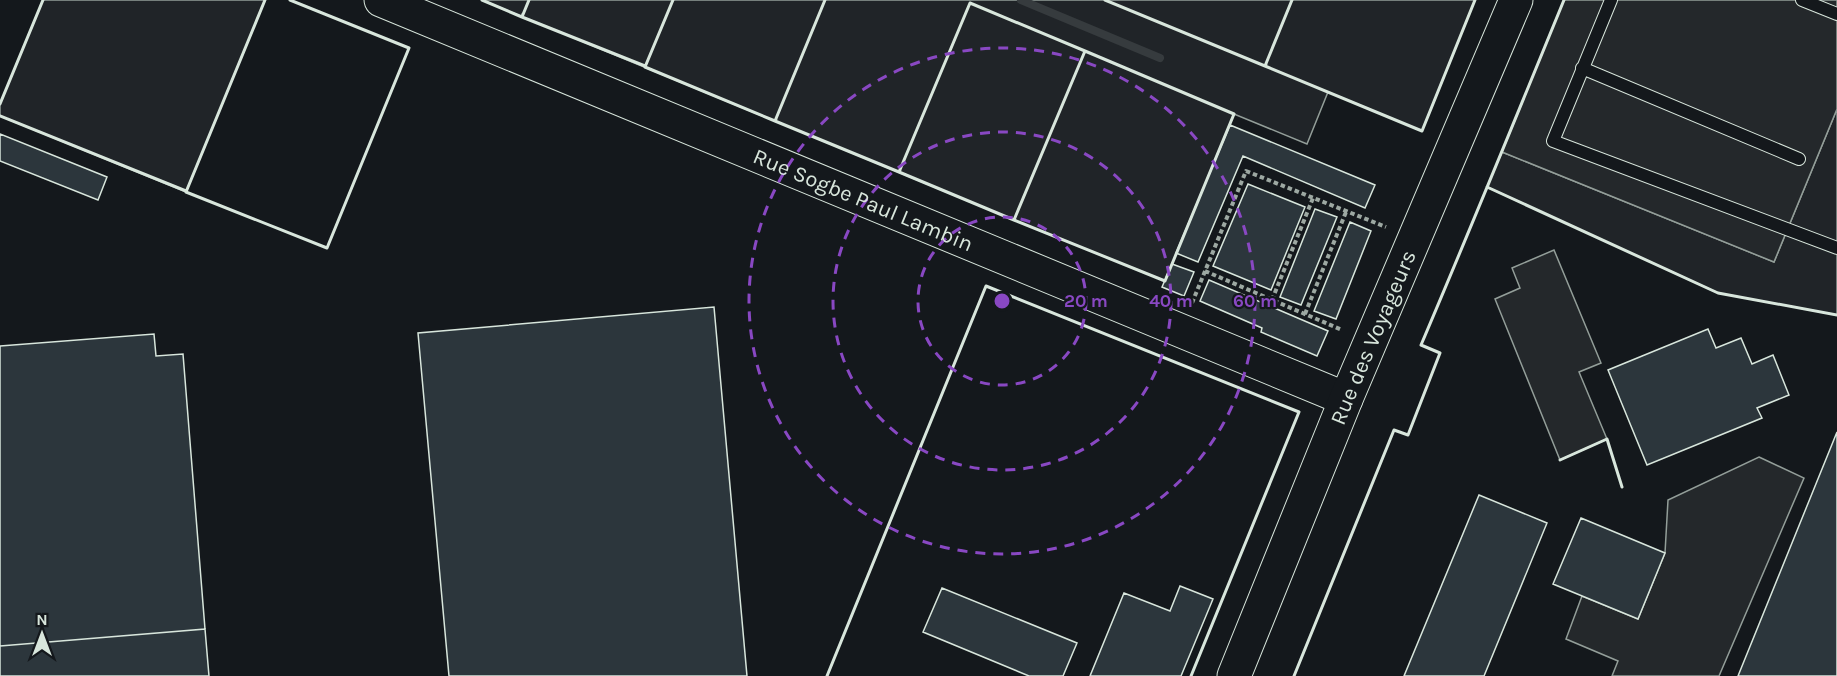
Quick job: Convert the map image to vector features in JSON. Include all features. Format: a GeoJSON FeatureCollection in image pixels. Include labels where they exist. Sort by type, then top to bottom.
{"type":"FeatureCollection","features":[{"type":"Feature","properties":{"kind":"street","name":"Rue Sogbe Paul Lambin"},"geometry":{"type":"LineString","coordinates":[[381,0],[1346,399]]}},
{"type":"Feature","properties":{"kind":"street","name":"Rue des Voyageurs"},"geometry":{"type":"LineString","coordinates":[[1234,676],[1346,399],[1516,0]]}},
{"type":"Feature","properties":{"kind":"lane"},"geometry":{"type":"LineString","coordinates":[[1611,0],[1552,141],[1837,248]]}},
{"type":"Feature","properties":{"kind":"lane"},"geometry":{"type":"LineString","coordinates":[[1802,0],[1837,14]]}},
{"type":"Feature","properties":{"kind":"lane"},"geometry":{"type":"LineString","coordinates":[[1582,68],[1800,159]]}},
{"type":"Feature","properties":{"kind":"path"},"geometry":{"type":"LineString","coordinates":[[1181,331],[1246,171],[1414,239]]}},
{"type":"Feature","properties":{"kind":"path"},"geometry":{"type":"LineString","coordinates":[[1272,300],[1313,198]]}},
{"type":"Feature","properties":{"kind":"path"},"geometry":{"type":"LineString","coordinates":[[1305,314],[1346,212]]}},
{"type":"Feature","properties":{"kind":"path"},"geometry":{"type":"LineString","coordinates":[[1205,271],[1371,341]]}},
{"type":"Feature","properties":{"kind":"shaded area"},"geometry":{"type":"Polygon","coordinates":[[[43,0],[265,0],[186,192],[0,116],[0,104],[43,0]]]}},
{"type":"Feature","properties":{"kind":"shaded area"},"geometry":{"type":"Polygon","coordinates":[[[482,0],[1475,0],[1422,131],[1328,92],[1307,144],[1234,114],[1165,281],[482,0]]]}},
{"type":"Feature","properties":{"kind":"shaded area"},"geometry":{"type":"Polygon","coordinates":[[[1564,0],[1837,0],[1837,109],[1774,262],[1502,152],[1564,0]]]}},
{"type":"Feature","properties":{"kind":"shaded area"},"geometry":{"type":"Polygon","coordinates":[[[1837,109],[1837,315],[1718,293],[1487,187],[1502,152],[1774,262],[1837,109]]]}},
{"type":"Feature","properties":{"kind":"shaded area"},"geometry":{"type":"Polygon","coordinates":[[[1554,250],[1601,363],[1579,372],[1607,439],[1560,460],[1495,299],[1520,288],[1512,268],[1554,250]]]}},
{"type":"Feature","properties":{"kind":"shaded area"},"geometry":{"type":"Polygon","coordinates":[[[1759,457],[1804,478],[1719,676],[1612,676],[1618,661],[1566,639],[1582,596],[1638,619],[1665,553],[1668,500],[1759,457]]]}},
{"type":"Feature","properties":{"kind":"building"},"geometry":{"type":"Polygon","coordinates":[[[1230,125],[1375,185],[1365,208],[1243,156],[1198,262],[1176,253],[1230,125]]]}},
{"type":"Feature","properties":{"kind":"building"},"geometry":{"type":"Polygon","coordinates":[[[0,134],[107,177],[98,200],[0,161],[0,134]]]}},
{"type":"Feature","properties":{"kind":"building"},"geometry":{"type":"Polygon","coordinates":[[[1248,184],[1305,207],[1271,290],[1213,266],[1248,184]]]}},
{"type":"Feature","properties":{"kind":"building"},"geometry":{"type":"Polygon","coordinates":[[[1315,209],[1337,217],[1301,305],[1280,297],[1315,209]]]}},
{"type":"Feature","properties":{"kind":"building"},"geometry":{"type":"Polygon","coordinates":[[[1350,222],[1371,231],[1336,319],[1314,311],[1350,222]]]}},
{"type":"Feature","properties":{"kind":"building"},"geometry":{"type":"Polygon","coordinates":[[[1172,264],[1194,272],[1184,296],[1162,287],[1172,264]]]}},
{"type":"Feature","properties":{"kind":"building"},"geometry":{"type":"Polygon","coordinates":[[[1209,280],[1328,331],[1317,356],[1261,332],[1262,328],[1200,301],[1209,280]]]}},
{"type":"Feature","properties":{"kind":"building"},"geometry":{"type":"Polygon","coordinates":[[[714,307],[747,676],[449,676],[418,333],[714,307]]]}},
{"type":"Feature","properties":{"kind":"building"},"geometry":{"type":"Polygon","coordinates":[[[1708,329],[1716,348],[1741,338],[1752,364],[1773,355],[1789,395],[1757,408],[1762,418],[1647,465],[1608,370],[1708,329]]]}},
{"type":"Feature","properties":{"kind":"building"},"geometry":{"type":"Polygon","coordinates":[[[154,334],[156,356],[183,354],[205,629],[0,646],[0,346],[154,334]]]}},
{"type":"Feature","properties":{"kind":"building"},"geometry":{"type":"Polygon","coordinates":[[[1837,432],[1837,676],[1738,676],[1837,432]]]}},
{"type":"Feature","properties":{"kind":"building"},"geometry":{"type":"Polygon","coordinates":[[[1479,495],[1547,523],[1484,676],[1404,676],[1479,495]]]}},
{"type":"Feature","properties":{"kind":"building"},"geometry":{"type":"Polygon","coordinates":[[[1581,518],[1665,553],[1638,619],[1553,584],[1581,518]]]}},
{"type":"Feature","properties":{"kind":"building"},"geometry":{"type":"Polygon","coordinates":[[[1180,586],[1213,599],[1181,676],[1090,676],[1124,593],[1170,611],[1180,586]]]}},
{"type":"Feature","properties":{"kind":"building"},"geometry":{"type":"Polygon","coordinates":[[[942,588],[1077,643],[1063,676],[1029,676],[923,632],[942,588]]]}},
{"type":"Feature","properties":{"kind":"building"},"geometry":{"type":"Polygon","coordinates":[[[205,629],[209,676],[0,676],[0,646],[205,629]]]}},
{"type":"Feature","properties":{"kind":"waterway"},"geometry":{"type":"LineString","coordinates":[[1021,0],[1160,58]]}},
{"type":"Feature","properties":{"kind":"wall"},"geometry":{"type":"LineString","coordinates":[[0,104],[43,0]]}},
{"type":"Feature","properties":{"kind":"wall"},"geometry":{"type":"LineString","coordinates":[[265,0],[186,192],[327,248],[409,48],[290,0]]}},
{"type":"Feature","properties":{"kind":"wall"},"geometry":{"type":"LineString","coordinates":[[482,0],[522,17],[523,14]]}},
{"type":"Feature","properties":{"kind":"wall"},"geometry":{"type":"LineString","coordinates":[[529,0],[522,17],[645,66]]}},
{"type":"Feature","properties":{"kind":"wall"},"geometry":{"type":"LineString","coordinates":[[673,0],[645,67],[775,121],[776,119]]}},
{"type":"Feature","properties":{"kind":"wall"},"geometry":{"type":"LineString","coordinates":[[825,0],[775,121],[899,172],[900,170]]}},
{"type":"Feature","properties":{"kind":"wall"},"geometry":{"type":"LineString","coordinates":[[1105,0],[1265,66],[1266,64]]}},
{"type":"Feature","properties":{"kind":"wall"},"geometry":{"type":"LineString","coordinates":[[1292,0],[1265,66],[1422,131],[1475,0]]}},
{"type":"Feature","properties":{"kind":"wall"},"geometry":{"type":"LineString","coordinates":[[1294,676],[1394,430],[1408,435],[1440,353],[1421,345],[1564,0]]}},
{"type":"Feature","properties":{"kind":"wall"},"geometry":{"type":"LineString","coordinates":[[970,3],[1085,51],[1014,220],[899,172],[970,3]]}},
{"type":"Feature","properties":{"kind":"wall"},"geometry":{"type":"LineString","coordinates":[[1085,51],[1234,114],[1165,281],[1014,220],[1085,51]]}},
{"type":"Feature","properties":{"kind":"wall"},"geometry":{"type":"LineString","coordinates":[[0,116],[186,191]]}},
{"type":"Feature","properties":{"kind":"wall"},"geometry":{"type":"LineString","coordinates":[[1487,187],[1718,293],[1837,315]]}},
{"type":"Feature","properties":{"kind":"wall"},"geometry":{"type":"LineString","coordinates":[[827,676],[986,286],[1299,412],[1191,676]]}},
{"type":"Feature","properties":{"kind":"wall"},"geometry":{"type":"LineString","coordinates":[[1560,460],[1607,439],[1622,487]]}}]}
